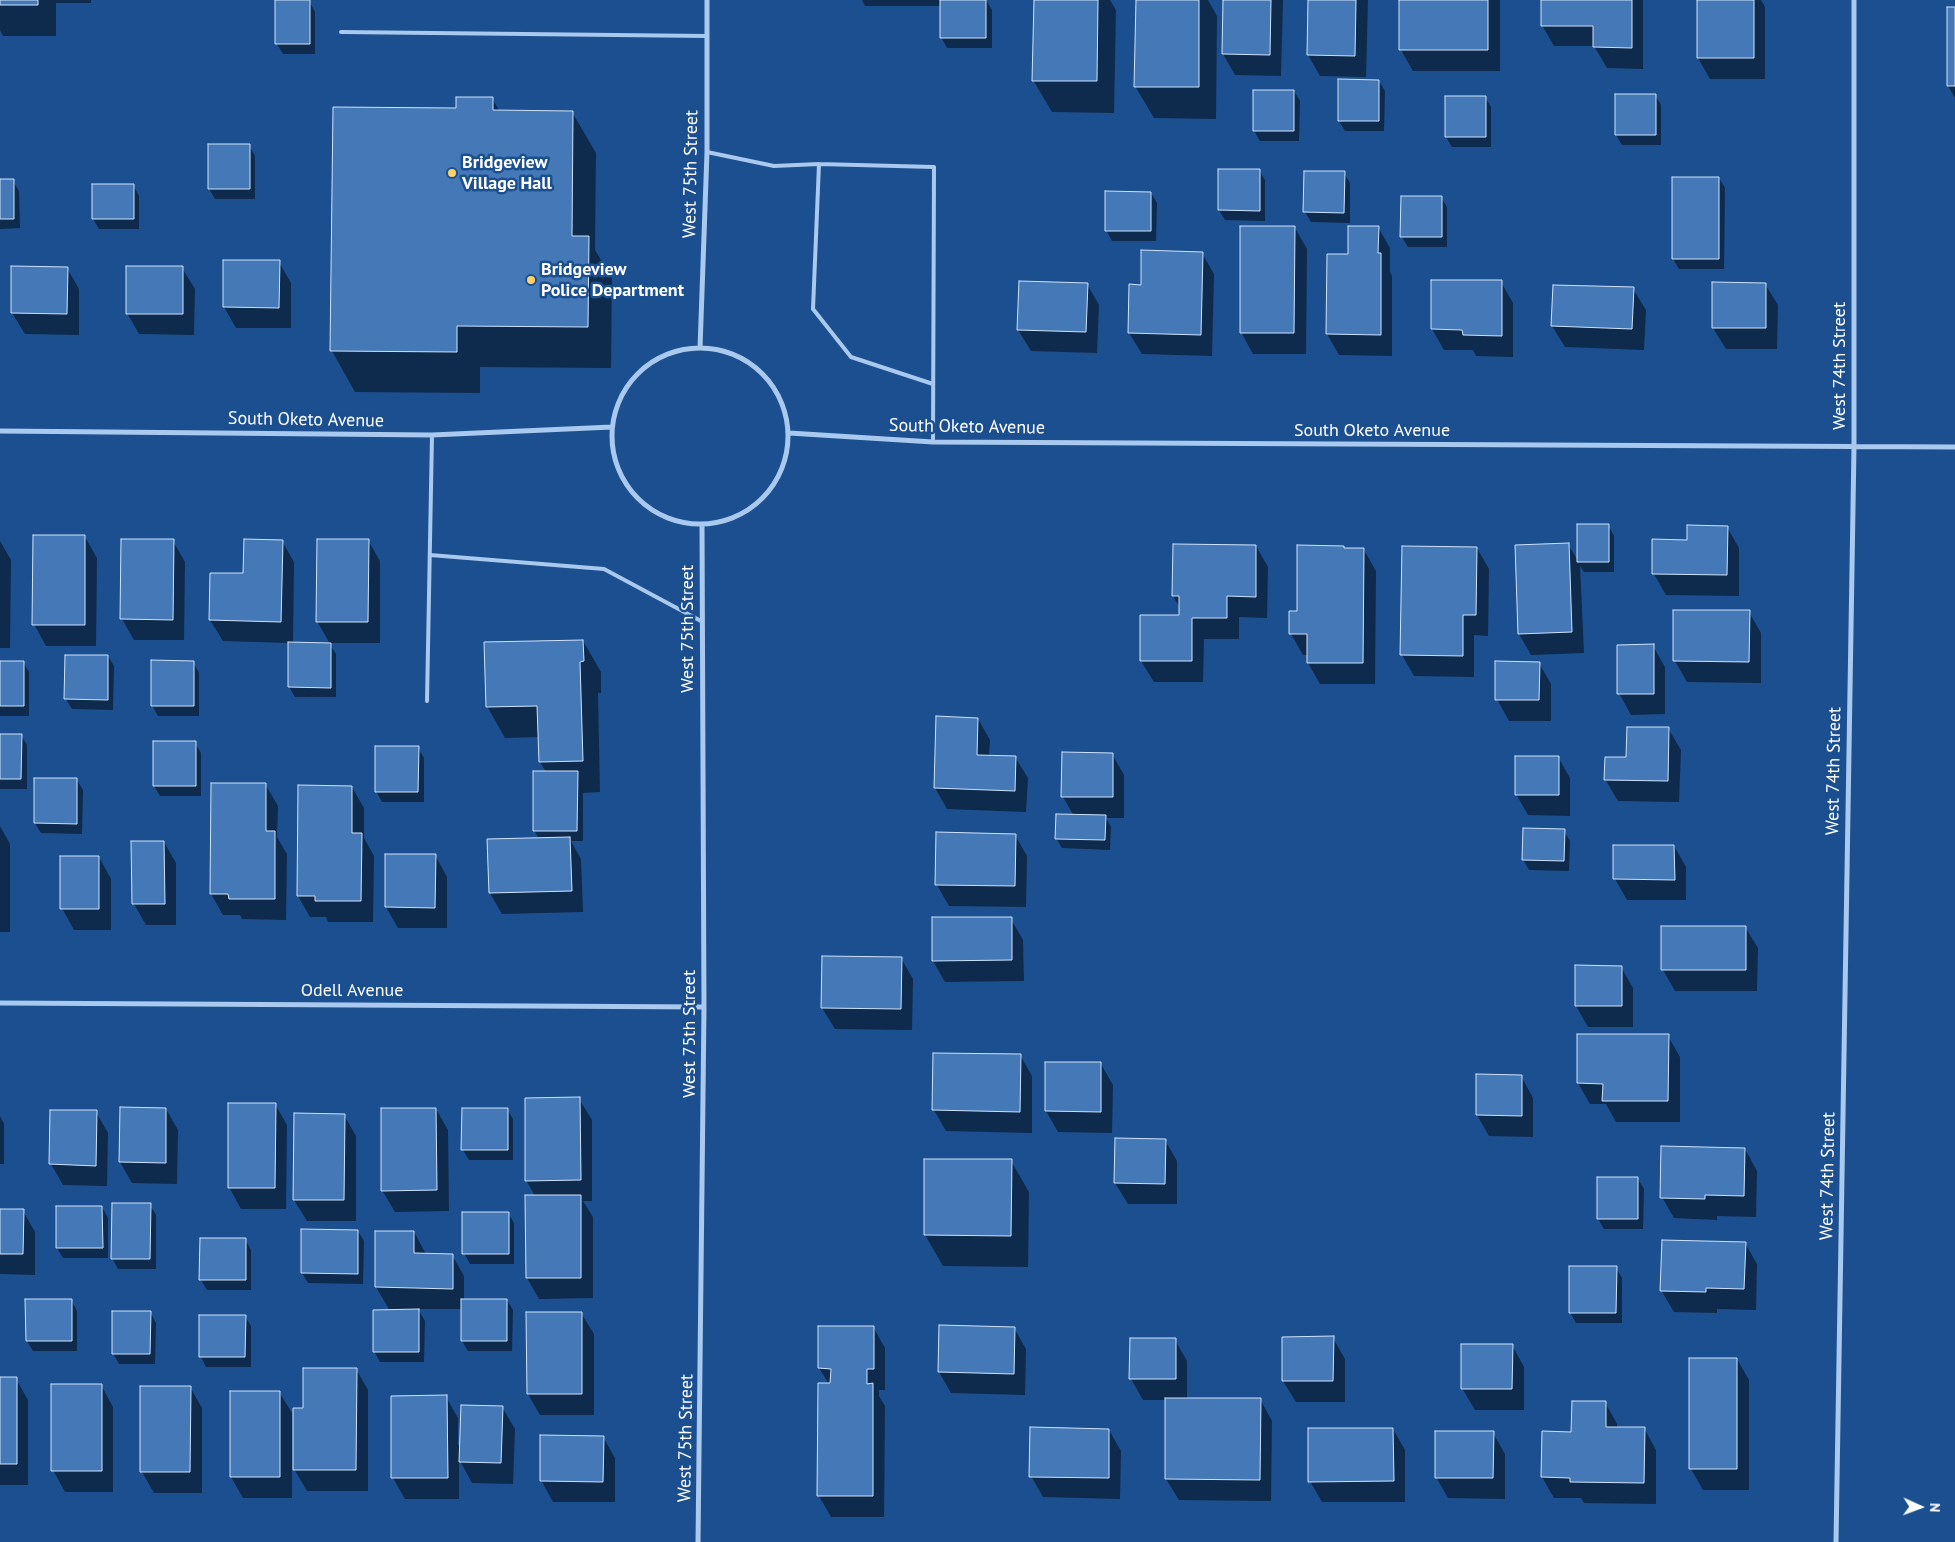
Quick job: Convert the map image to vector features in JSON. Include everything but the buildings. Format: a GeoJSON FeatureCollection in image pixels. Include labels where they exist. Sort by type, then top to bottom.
{"type":"FeatureCollection","features":[{"type":"Feature","properties":{"kind":"street","name":"West 75th Street"},"geometry":{"type":"LineString","coordinates":[[700,348],[706,152],[707,0]]}},
{"type":"Feature","properties":{"kind":"street","name":"West 74th Street"},"geometry":{"type":"LineString","coordinates":[[1836,1542],[1854,447],[1854,0]]}},
{"type":"Feature","properties":{"kind":"street"},"geometry":{"type":"LineString","coordinates":[[700,348],[727,352],[751,364],[771,382],[784,406],[789,433],[785,461],[773,486],[754,507],[729,520],[702,525],[672,520],[646,506],[626,484],[614,457],[612,427],[619,402],[632,380],[645,368],[674,352],[700,348]]}},
{"type":"Feature","properties":{"kind":"street","name":"South Oketo Avenue"},"geometry":{"type":"LineString","coordinates":[[0,431],[432,435],[612,427]]}},
{"type":"Feature","properties":{"kind":"street","name":"South Oketo Avenue"},"geometry":{"type":"LineString","coordinates":[[789,433],[933,442],[1955,447]]}},
{"type":"Feature","properties":{"kind":"street","name":"West 75th Street"},"geometry":{"type":"LineString","coordinates":[[698,1542],[704,1007],[702,525]]}},
{"type":"Feature","properties":{"kind":"street","name":"Odell Avenue"},"geometry":{"type":"LineString","coordinates":[[0,1003],[704,1007]]}},
{"type":"Feature","properties":{"kind":"lane"},"geometry":{"type":"LineString","coordinates":[[342,32],[707,36]]}},
{"type":"Feature","properties":{"kind":"lane"},"geometry":{"type":"LineString","coordinates":[[706,152],[774,166],[819,164],[934,167],[933,442]]}},
{"type":"Feature","properties":{"kind":"lane"},"geometry":{"type":"LineString","coordinates":[[819,164],[813,309],[852,357],[933,384]]}},
{"type":"Feature","properties":{"kind":"lane"},"geometry":{"type":"LineString","coordinates":[[427,701],[432,435]]}},
{"type":"Feature","properties":{"kind":"lane"},"geometry":{"type":"LineString","coordinates":[[430,555],[604,568],[701,621]]}},
{"type":"Feature","properties":{"kind":"place","name":"Bridgeview Village Hall"},"geometry":{"type":"Point","coordinates":[452,173]}},
{"type":"Feature","properties":{"kind":"place","name":"Bridgeview Police Department"},"geometry":{"type":"Point","coordinates":[531,280]}}]}
